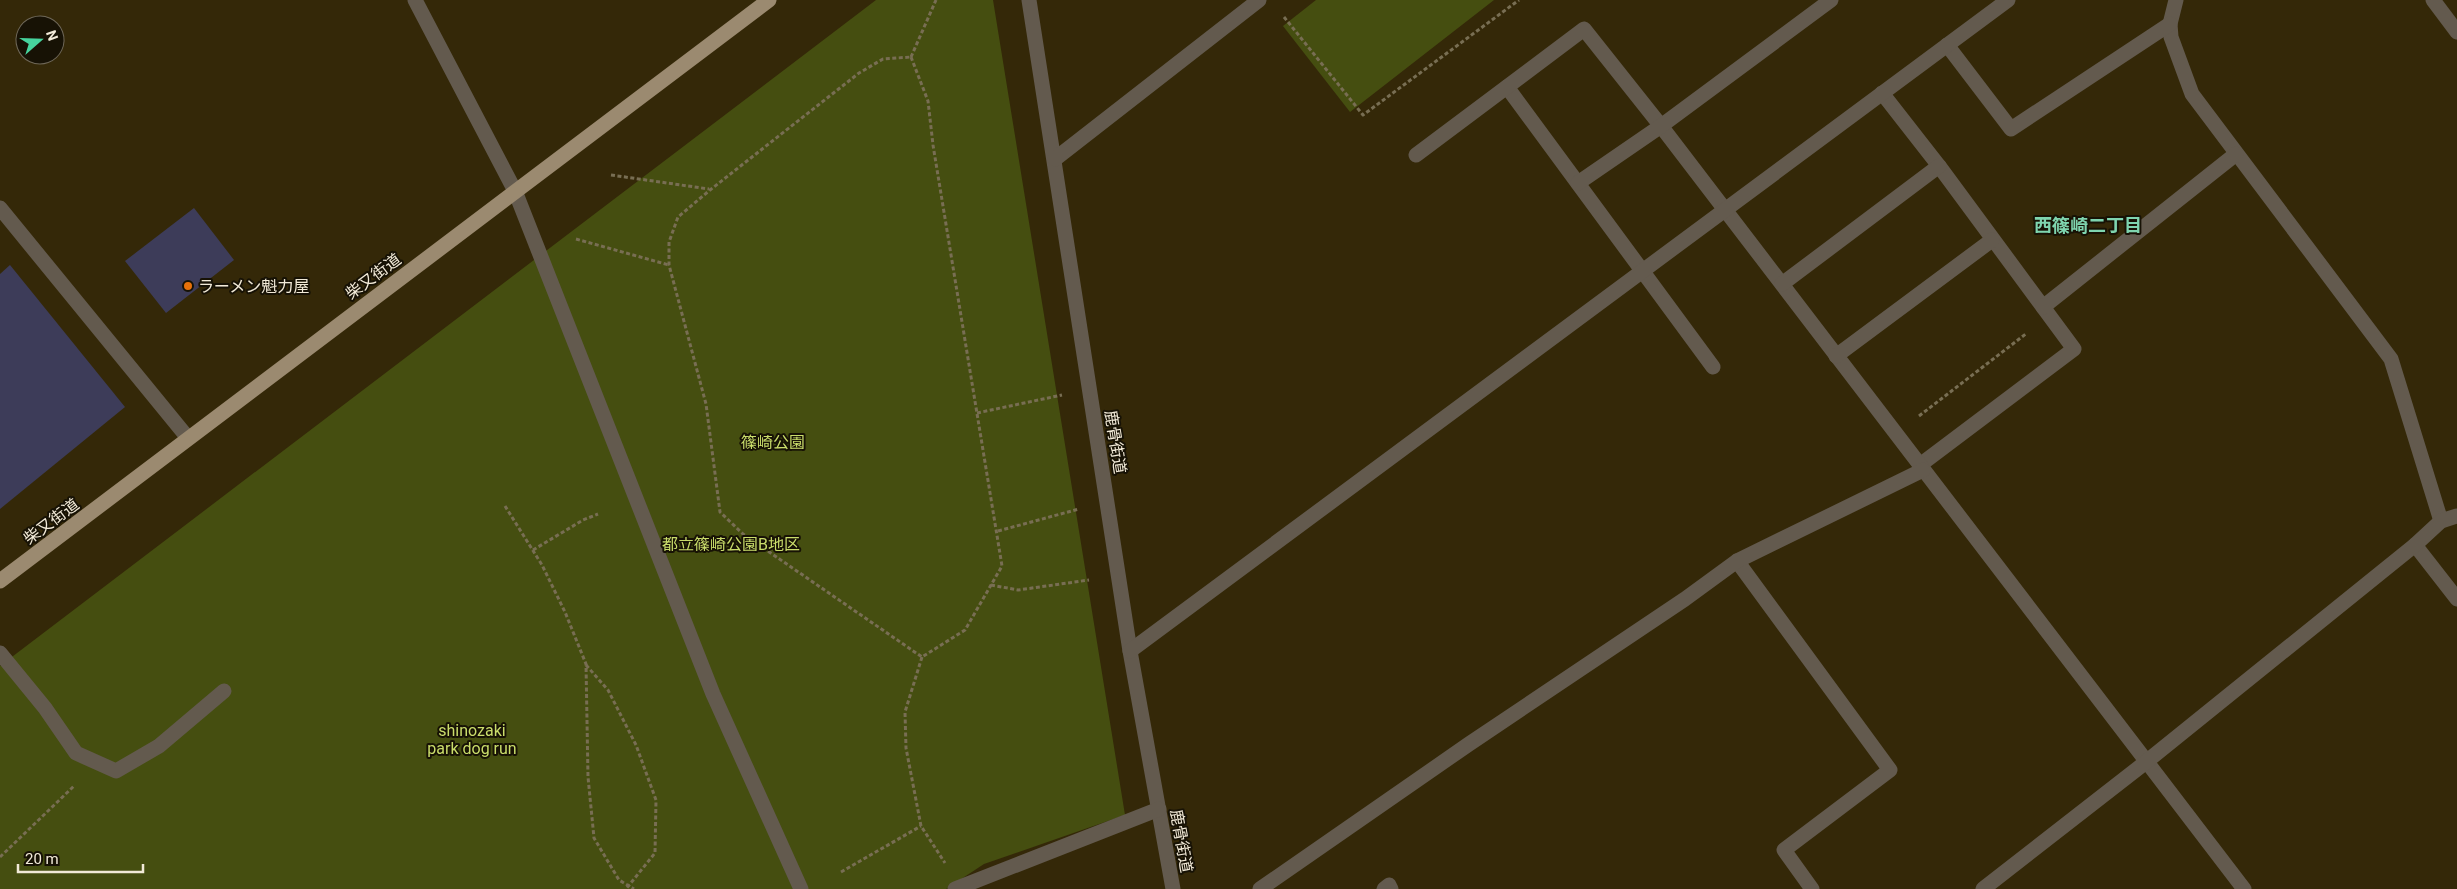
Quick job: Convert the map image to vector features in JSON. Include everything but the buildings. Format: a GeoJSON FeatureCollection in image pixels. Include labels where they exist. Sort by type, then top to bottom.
{"type":"FeatureCollection","features":[{"type":"Feature","properties":{"kind":"main road","name":"柴又街道"},"geometry":{"type":"LineString","coordinates":[[0,581],[515,190],[769,0]]}},
{"type":"Feature","properties":{"kind":"street"},"geometry":{"type":"LineString","coordinates":[[415,0],[515,190],[713,694],[801,889]]}},
{"type":"Feature","properties":{"kind":"street","name":"鹿骨街道"},"geometry":{"type":"LineString","coordinates":[[1029,0],[1130,651],[1173,889]]}},
{"type":"Feature","properties":{"kind":"street"},"geometry":{"type":"LineString","coordinates":[[1055,159],[1259,0]]}},
{"type":"Feature","properties":{"kind":"street"},"geometry":{"type":"LineString","coordinates":[[1578,183],[1661,126],[1831,0]]}},
{"type":"Feature","properties":{"kind":"street"},"geometry":{"type":"LineString","coordinates":[[1130,651],[2008,0]]}},
{"type":"Feature","properties":{"kind":"street"},"geometry":{"type":"LineString","coordinates":[[2176,0],[2170,24],[2171,37],[2192,94],[2391,358],[2441,520]]}},
{"type":"Feature","properties":{"kind":"street"},"geometry":{"type":"LineString","coordinates":[[2433,0],[2457,32]]}},
{"type":"Feature","properties":{"kind":"street"},"geometry":{"type":"LineString","coordinates":[[1947,45],[2011,129],[2170,24]]}},
{"type":"Feature","properties":{"kind":"street"},"geometry":{"type":"LineString","coordinates":[[1416,155],[1584,29],[1661,126],[2244,889]]}},
{"type":"Feature","properties":{"kind":"street"},"geometry":{"type":"LineString","coordinates":[[1508,87],[1714,367]]}},
{"type":"Feature","properties":{"kind":"street"},"geometry":{"type":"LineString","coordinates":[[1260,889],[1469,744],[1685,599],[1737,561],[1921,467],[2074,349],[1939,166],[1882,93]]}},
{"type":"Feature","properties":{"kind":"street"},"geometry":{"type":"LineString","coordinates":[[2046,311],[2236,154]]}},
{"type":"Feature","properties":{"kind":"street"},"geometry":{"type":"LineString","coordinates":[[1782,284],[1939,166]]}},
{"type":"Feature","properties":{"kind":"street"},"geometry":{"type":"LineString","coordinates":[[0,208],[188,438]]}},
{"type":"Feature","properties":{"kind":"street"},"geometry":{"type":"LineString","coordinates":[[1836,356],[1992,240]]}},
{"type":"Feature","properties":{"kind":"street"},"geometry":{"type":"LineString","coordinates":[[1983,889],[2146,762],[2415,545],[2441,520],[2457,516]]}},
{"type":"Feature","properties":{"kind":"street"},"geometry":{"type":"LineString","coordinates":[[2415,545],[2457,600]]}},
{"type":"Feature","properties":{"kind":"street"},"geometry":{"type":"LineString","coordinates":[[1737,561],[1890,770],[1784,850],[1812,889]]}},
{"type":"Feature","properties":{"kind":"street"},"geometry":{"type":"LineString","coordinates":[[0,653],[45,708],[76,753],[116,771],[159,746],[224,691]]}},
{"type":"Feature","properties":{"kind":"street"},"geometry":{"type":"LineString","coordinates":[[958,887],[1159,809]]}},
{"type":"Feature","properties":{"kind":"street"},"geometry":{"type":"LineString","coordinates":[[1384,889],[1389,885],[1391,889]]}},
{"type":"Feature","properties":{"kind":"path"},"geometry":{"type":"LineString","coordinates":[[936,0],[911,57],[928,101],[933,146],[998,531],[1002,566],[965,630],[922,657],[905,712],[906,748],[921,826],[958,887]]}},
{"type":"Feature","properties":{"kind":"path"},"geometry":{"type":"LineString","coordinates":[[1284,17],[1363,115],[1519,0]]}},
{"type":"Feature","properties":{"kind":"path"},"geometry":{"type":"LineString","coordinates":[[911,57],[883,59],[859,73],[678,217],[669,242],[668,265],[706,404],[720,512],[743,534],[922,657]]}},
{"type":"Feature","properties":{"kind":"path"},"geometry":{"type":"LineString","coordinates":[[611,175],[710,190]]}},
{"type":"Feature","properties":{"kind":"path"},"geometry":{"type":"LineString","coordinates":[[576,239],[668,265]]}},
{"type":"Feature","properties":{"kind":"path"},"geometry":{"type":"LineString","coordinates":[[1896,434],[2046,311]]}},
{"type":"Feature","properties":{"kind":"path"},"geometry":{"type":"LineString","coordinates":[[977,412],[1064,394]]}},
{"type":"Feature","properties":{"kind":"path"},"geometry":{"type":"LineString","coordinates":[[504,506],[533,550],[565,612],[586,664],[608,690],[636,745],[656,800],[655,853],[628,888]]}},
{"type":"Feature","properties":{"kind":"path"},"geometry":{"type":"LineString","coordinates":[[998,531],[1081,508]]}},
{"type":"Feature","properties":{"kind":"path"},"geometry":{"type":"LineString","coordinates":[[533,550],[584,520],[598,514]]}},
{"type":"Feature","properties":{"kind":"path"},"geometry":{"type":"LineString","coordinates":[[991,585],[1018,590],[1093,580]]}},
{"type":"Feature","properties":{"kind":"path"},"geometry":{"type":"LineString","coordinates":[[586,664],[588,777],[594,838],[619,880],[628,888],[634,889]]}},
{"type":"Feature","properties":{"kind":"path"},"geometry":{"type":"LineString","coordinates":[[0,857],[98,763]]}},
{"type":"Feature","properties":{"kind":"path"},"geometry":{"type":"LineString","coordinates":[[841,872],[921,826]]}},
{"type":"Feature","properties":{"kind":"green space","name":"篠崎公園"},"geometry":{"type":"Polygon","coordinates":[[[876,0],[993,0],[1125,815],[984,864],[946,889],[0,889],[0,666],[876,0]]]}},
{"type":"Feature","properties":{"kind":"green space"},"geometry":{"type":"Polygon","coordinates":[[[1316,0],[1494,0],[1350,112],[1283,26],[1316,0]]]}},
{"type":"Feature","properties":{"kind":"place","name":"ラーメン魁力屋"},"geometry":{"type":"Point","coordinates":[188,286]}},
{"type":"Feature","properties":{"kind":"district","name":"西篠崎二丁目"},"geometry":{"type":"Point","coordinates":[2088,226]}},
{"type":"Feature","properties":{"kind":"park label","name":"都立篠崎公園B地区"},"geometry":{"type":"Point","coordinates":[731,544]}},
{"type":"Feature","properties":{"kind":"park label","name":"shinozaki park dog run"},"geometry":{"type":"Point","coordinates":[472,739]}}]}
